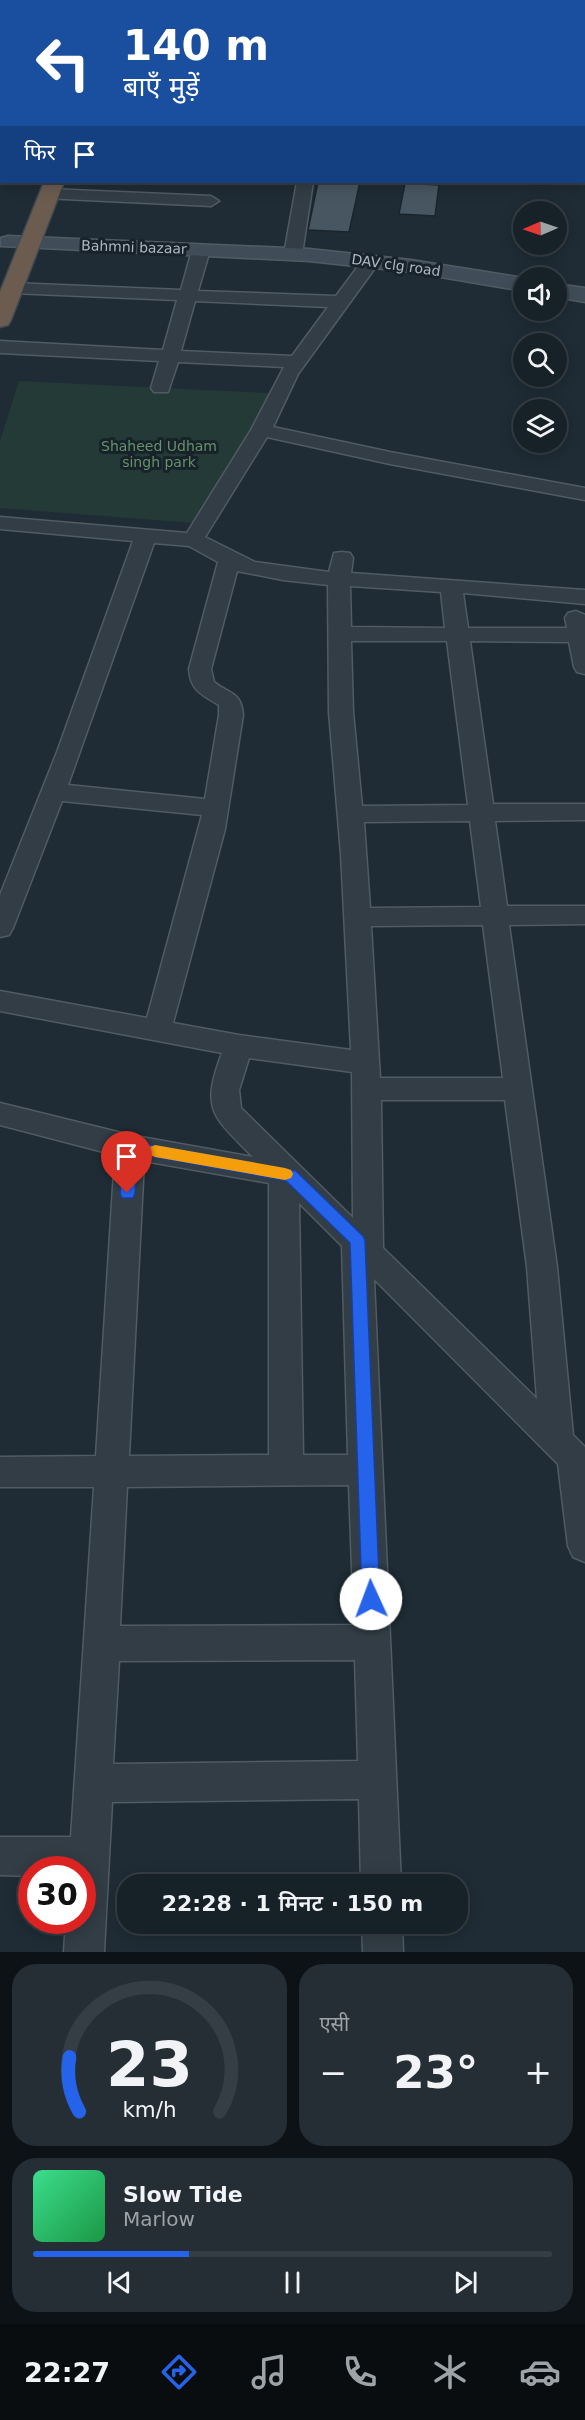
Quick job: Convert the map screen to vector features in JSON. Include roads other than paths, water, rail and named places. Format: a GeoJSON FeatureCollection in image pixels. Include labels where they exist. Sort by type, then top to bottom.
{"type":"FeatureCollection","features":[{"type":"Feature","properties":{"kind":"highway"},"geometry":{"type":"LineString","coordinates":[[0,264],[41,187]]}},
{"type":"Feature","properties":{"kind":"highway"},"geometry":{"type":"LineString","coordinates":[[0,320],[12,288],[12,242],[16,222]]}},
{"type":"Feature","properties":{"kind":"street"},"geometry":{"type":"LineString","coordinates":[[293,254],[305,183]]}},
{"type":"Feature","properties":{"kind":"street"},"geometry":{"type":"LineString","coordinates":[[41,187],[211,201]]}},
{"type":"Feature","properties":{"kind":"street","name":"Bahmni bazaar"},"geometry":{"type":"LineString","coordinates":[[12,242],[268,252]]}},
{"type":"Feature","properties":{"kind":"street"},"geometry":{"type":"LineString","coordinates":[[161,388],[201,250]]}},
{"type":"Feature","properties":{"kind":"street","name":"DAV clg road"},"geometry":{"type":"LineString","coordinates":[[268,252],[371,261],[513,283]]}},
{"type":"Feature","properties":{"kind":"street"},"geometry":{"type":"LineString","coordinates":[[193,540],[261,430],[280,389],[297,362],[371,261]]}},
{"type":"Feature","properties":{"kind":"street"},"geometry":{"type":"LineString","coordinates":[[567,288],[585,280]]}},
{"type":"Feature","properties":{"kind":"street"},"geometry":{"type":"LineString","coordinates":[[12,288],[340,302]]}},
{"type":"Feature","properties":{"kind":"street"},"geometry":{"type":"LineString","coordinates":[[567,292],[585,296]]}},
{"type":"Feature","properties":{"kind":"street"},"geometry":{"type":"LineString","coordinates":[[0,347],[297,362]]}},
{"type":"Feature","properties":{"kind":"street"},"geometry":{"type":"LineString","coordinates":[[261,430],[390,458],[585,494]]}},
{"type":"Feature","properties":{"kind":"street"},"geometry":{"type":"LineString","coordinates":[[0,523],[193,540],[229,560],[252,568],[341,568],[451,586],[579,596],[579,635],[585,667]]}},
{"type":"Feature","properties":{"kind":"street"},"geometry":{"type":"LineString","coordinates":[[0,928],[53,792],[146,535]]}},
{"type":"Feature","properties":{"kind":"street"},"geometry":{"type":"LineString","coordinates":[[157,1031],[212,830],[232,707],[225,698],[207,690],[202,685],[200,669],[229,560]]}},
{"type":"Feature","properties":{"kind":"street"},"geometry":{"type":"LineString","coordinates":[[341,568],[341,712],[350,814],[366,1076],[363,1246],[367,1470],[381,1874]]}},
{"type":"Feature","properties":{"kind":"street"},"geometry":{"type":"LineString","coordinates":[[451,586],[542,1267],[585,1545]]}},
{"type":"Feature","properties":{"kind":"street"},"geometry":{"type":"LineString","coordinates":[[340,634],[579,635]]}},
{"type":"Feature","properties":{"kind":"street"},"geometry":{"type":"LineString","coordinates":[[53,792],[215,808]]}},
{"type":"Feature","properties":{"kind":"street"},"geometry":{"type":"LineString","coordinates":[[350,814],[585,812]]}},
{"type":"Feature","properties":{"kind":"street"},"geometry":{"type":"LineString","coordinates":[[357,917],[585,915]]}},
{"type":"Feature","properties":{"kind":"street"},"geometry":{"type":"LineString","coordinates":[[0,1001],[239,1046],[366,1076],[518,1089]]}},
{"type":"Feature","properties":{"kind":"street"},"geometry":{"type":"LineString","coordinates":[[239,1046],[225,1088],[225,1107],[287,1175],[363,1246],[572,1457]]}},
{"type":"Feature","properties":{"kind":"street"},"geometry":{"type":"LineString","coordinates":[[0,1114],[130,1147],[287,1175]]}},
{"type":"Feature","properties":{"kind":"street"},"geometry":{"type":"LineString","coordinates":[[90,1856],[130,1147]]}},
{"type":"Feature","properties":{"kind":"street"},"geometry":{"type":"LineString","coordinates":[[286,1471],[287,1175]]}},
{"type":"Feature","properties":{"kind":"street"},"geometry":{"type":"LineString","coordinates":[[0,1472],[367,1470]]}},
{"type":"Feature","properties":{"kind":"street"},"geometry":{"type":"LineString","coordinates":[[102,1644],[372,1642]]}},
{"type":"Feature","properties":{"kind":"street"},"geometry":{"type":"LineString","coordinates":[[94,1783],[378,1780]]}},
{"type":"Feature","properties":{"kind":"street"},"geometry":{"type":"LineString","coordinates":[[0,1856],[18,1856]]}},
{"type":"Feature","properties":{"kind":"street"},"geometry":{"type":"LineString","coordinates":[[84,1952],[85,1934]]}},
{"type":"Feature","properties":{"kind":"street"},"geometry":{"type":"LineString","coordinates":[[382,1934],[383,1952]]}},
{"type":"Feature","properties":{"kind":"park label","name":"Shaheed Udham singh park"},"geometry":{"type":"Point","coordinates":[159,454]}}]}
